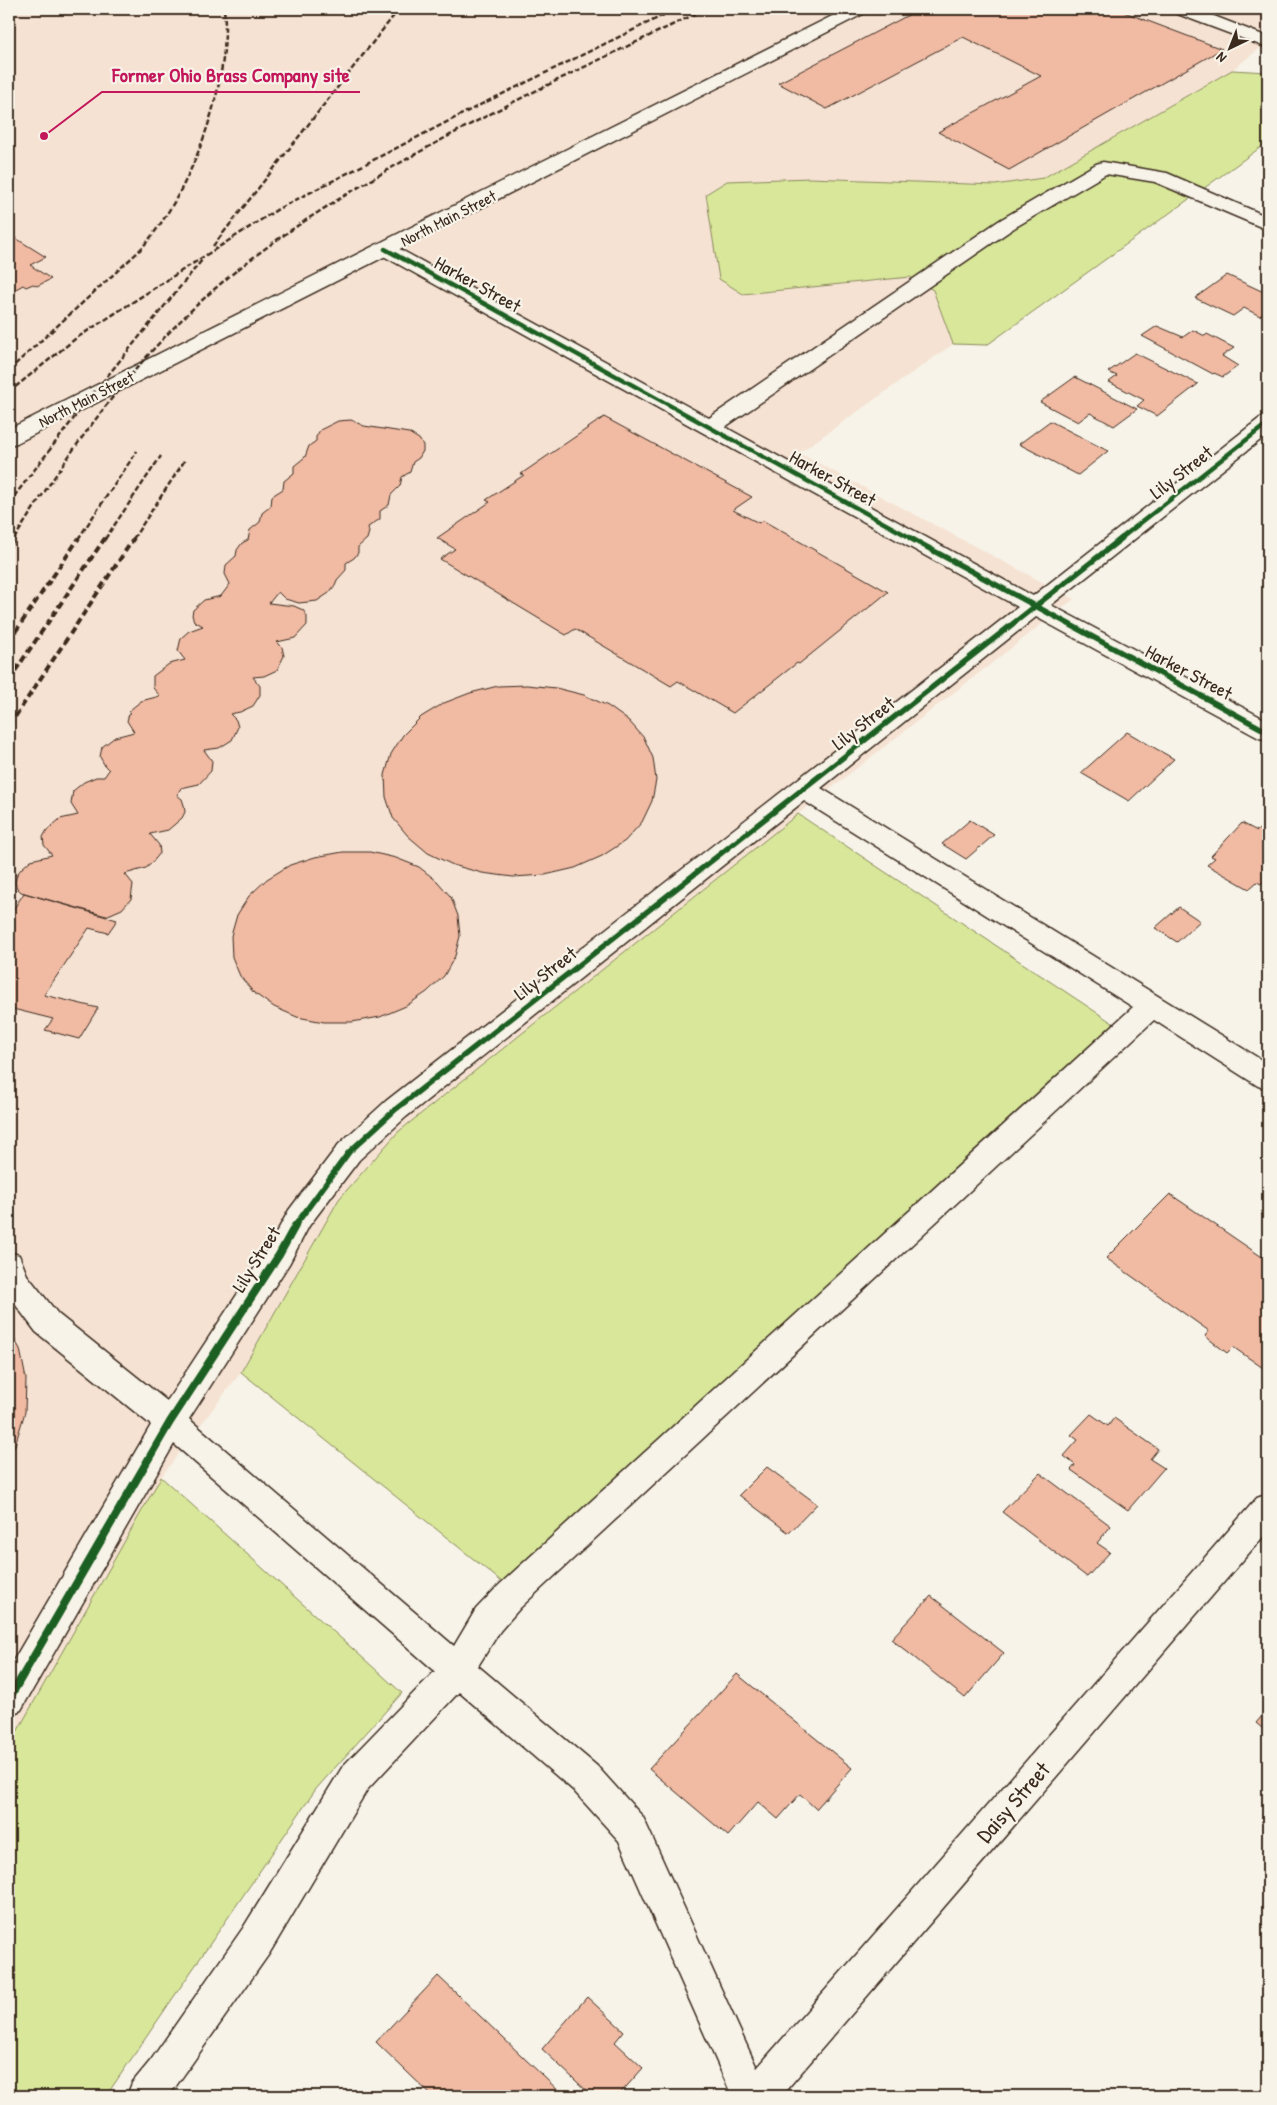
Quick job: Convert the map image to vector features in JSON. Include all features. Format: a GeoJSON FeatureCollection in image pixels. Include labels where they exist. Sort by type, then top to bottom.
{"type":"FeatureCollection","features":[{"type":"Feature","properties":{"kind":"main road","name":"North Main Street"},"geometry":{"type":"LineString","coordinates":[[9,438],[858,9]]}},
{"type":"Feature","properties":{"kind":"main road"},"geometry":{"type":"LineString","coordinates":[[1181,9],[1268,42]]}},
{"type":"Feature","properties":{"kind":"main road"},"geometry":{"type":"LineString","coordinates":[[709,428],[1007,224],[1103,168],[1160,178],[1268,224]]}},
{"type":"Feature","properties":{"kind":"main road","name":"Harker Street"},"geometry":{"type":"LineString","coordinates":[[385,249],[1036,607],[1268,732]]}},
{"type":"Feature","properties":{"kind":"main road","name":"Lily Street"},"geometry":{"type":"LineString","coordinates":[[9,1699],[170,1422],[279,1255],[299,1218],[319,1188],[349,1152],[396,1109],[1268,423]]}},
{"type":"Feature","properties":{"kind":"main road"},"geometry":{"type":"LineString","coordinates":[[803,789],[1268,1078]]}},
{"type":"Feature","properties":{"kind":"main road"},"geometry":{"type":"LineString","coordinates":[[145,2096],[164,2073],[256,1942],[355,1778],[458,1670],[488,1620],[509,1597],[1152,1006]]}},
{"type":"Feature","properties":{"kind":"main road"},"geometry":{"type":"LineString","coordinates":[[9,1264],[14,1280],[47,1322],[170,1422],[585,1778],[632,1829],[751,2096]]}},
{"type":"Feature","properties":{"kind":"main road","name":"Daisy Street"},"geometry":{"type":"LineString","coordinates":[[757,2096],[1268,1508]]}},
{"type":"Feature","properties":{"kind":"shaded area"},"geometry":{"type":"Polygon","coordinates":[[[9,9],[1268,9],[1268,42],[1232,70],[1043,178],[995,185],[810,178],[727,181],[706,194],[743,294],[911,277],[933,290],[953,344],[799,453],[1074,599],[798,814],[398,1132],[339,1199],[241,1372],[161,1477],[9,1746],[9,9]]]}},
{"type":"Feature","properties":{"kind":"green space"},"geometry":{"type":"Polygon","coordinates":[[[1232,70],[1268,72],[1268,142],[987,345],[953,344],[933,290],[910,277],[743,294],[719,279],[706,194],[727,181],[810,178],[995,185],[1043,178],[1232,70]]]}},
{"type":"Feature","properties":{"kind":"green space"},"geometry":{"type":"Polygon","coordinates":[[[798,814],[1114,1024],[502,1582],[241,1372],[339,1199],[398,1132],[798,814]]]}},
{"type":"Feature","properties":{"kind":"green space"},"geometry":{"type":"Polygon","coordinates":[[[161,1477],[402,1693],[316,1789],[106,2096],[9,2096],[9,1746],[161,1477]]]}},
{"type":"Feature","properties":{"kind":"building"},"geometry":{"type":"Polygon","coordinates":[[[920,9],[1116,9],[1222,49],[1009,170],[938,132],[1041,76],[963,37],[827,109],[778,83],[920,9]]]}},
{"type":"Feature","properties":{"kind":"building"},"geometry":{"type":"Polygon","coordinates":[[[9,234],[46,257],[30,265],[51,279],[37,286],[33,284],[26,287],[23,285],[9,293],[9,234]]]}},
{"type":"Feature","properties":{"kind":"building"},"geometry":{"type":"Polygon","coordinates":[[[1227,275],[1268,294],[1268,309],[1260,316],[1244,308],[1233,316],[1195,298],[1227,275]]]}},
{"type":"Feature","properties":{"kind":"building"},"geometry":{"type":"Polygon","coordinates":[[[1157,326],[1183,337],[1193,330],[1205,336],[1207,334],[1234,348],[1222,356],[1238,366],[1223,377],[1213,374],[1142,336],[1157,326]]]}},
{"type":"Feature","properties":{"kind":"building"},"geometry":{"type":"Polygon","coordinates":[[[1135,353],[1198,384],[1157,416],[1137,406],[1144,400],[1109,382],[1117,376],[1108,372],[1135,353]]]}},
{"type":"Feature","properties":{"kind":"building"},"geometry":{"type":"Polygon","coordinates":[[[1075,377],[1137,409],[1114,426],[1090,413],[1078,422],[1040,402],[1075,377]]]}},
{"type":"Feature","properties":{"kind":"building"},"geometry":{"type":"Polygon","coordinates":[[[604,417],[752,497],[733,510],[759,523],[762,520],[888,592],[799,664],[797,663],[733,713],[678,681],[671,686],[575,629],[566,635],[440,559],[455,549],[437,538],[490,502],[486,500],[524,475],[521,474],[604,417]]]}},
{"type":"Feature","properties":{"kind":"building"},"geometry":{"type":"Polygon","coordinates":[[[351,420],[364,426],[409,433],[419,439],[423,445],[423,451],[419,458],[413,462],[410,472],[402,477],[400,486],[391,495],[389,505],[380,511],[380,519],[368,527],[367,539],[358,547],[358,553],[354,558],[346,563],[346,570],[329,593],[317,601],[299,603],[285,599],[278,592],[269,603],[294,606],[303,610],[307,616],[307,625],[295,638],[277,642],[282,647],[284,656],[277,670],[264,676],[253,677],[260,686],[260,695],[253,706],[230,714],[236,720],[238,727],[232,740],[219,748],[204,750],[212,761],[211,771],[199,784],[181,788],[177,795],[182,799],[184,805],[185,812],[182,818],[168,830],[150,834],[159,845],[160,853],[146,868],[125,874],[133,884],[131,899],[122,909],[106,916],[21,892],[15,883],[17,874],[22,868],[31,860],[52,855],[44,845],[43,837],[47,830],[60,819],[78,815],[71,804],[73,791],[84,782],[96,777],[104,777],[109,770],[100,757],[102,747],[115,737],[134,732],[127,721],[130,710],[141,701],[160,696],[153,688],[153,676],[169,664],[185,660],[178,651],[181,638],[189,631],[203,626],[194,621],[193,610],[204,600],[221,596],[230,584],[225,574],[226,565],[236,556],[237,550],[242,543],[248,540],[250,530],[260,522],[262,513],[271,506],[272,496],[283,489],[284,481],[294,473],[294,466],[305,457],[309,446],[316,441],[320,430],[338,421],[351,420]]]}},
{"type":"Feature","properties":{"kind":"building"},"geometry":{"type":"Polygon","coordinates":[[[1050,421],[1108,451],[1078,475],[1019,444],[1050,421]]]}},
{"type":"Feature","properties":{"kind":"building"},"geometry":{"type":"Polygon","coordinates":[[[527,685],[556,688],[584,695],[608,706],[629,721],[644,738],[653,758],[656,780],[652,801],[642,822],[625,841],[602,856],[575,868],[545,875],[513,877],[482,873],[453,865],[428,853],[408,836],[393,818],[386,797],[385,775],[391,754],[403,735],[421,717],[444,703],[470,693],[498,686],[527,685]]]}},
{"type":"Feature","properties":{"kind":"building"},"geometry":{"type":"Polygon","coordinates":[[[1127,732],[1174,759],[1129,801],[1081,773],[1127,732]]]}},
{"type":"Feature","properties":{"kind":"building"},"geometry":{"type":"Polygon","coordinates":[[[970,820],[994,835],[966,859],[942,844],[970,820]]]}},
{"type":"Feature","properties":{"kind":"building"},"geometry":{"type":"Polygon","coordinates":[[[1268,821],[1268,877],[1261,884],[1257,882],[1249,889],[1207,865],[1215,858],[1211,856],[1242,823],[1257,831],[1268,821]]]}},
{"type":"Feature","properties":{"kind":"building"},"geometry":{"type":"Polygon","coordinates":[[[343,852],[370,852],[396,858],[419,867],[437,881],[451,897],[458,916],[460,936],[455,956],[444,976],[427,992],[406,1006],[380,1017],[352,1022],[324,1022],[297,1017],[274,1007],[254,993],[240,976],[232,957],[231,936],[237,915],[249,896],[267,879],[290,865],[315,857],[343,852]]]}},
{"type":"Feature","properties":{"kind":"building"},"geometry":{"type":"Polygon","coordinates":[[[24,893],[117,920],[108,933],[89,928],[44,995],[98,1008],[79,1039],[45,1030],[53,1019],[9,1008],[9,916],[24,893]]]}},
{"type":"Feature","properties":{"kind":"building"},"geometry":{"type":"Polygon","coordinates":[[[1179,907],[1200,921],[1177,942],[1155,928],[1179,907]]]}},
{"type":"Feature","properties":{"kind":"building"},"geometry":{"type":"Polygon","coordinates":[[[1170,1194],[1268,1261],[1268,1362],[1263,1368],[1233,1347],[1227,1353],[1205,1336],[1209,1331],[1106,1258],[1170,1194]]]}},
{"type":"Feature","properties":{"kind":"building"},"geometry":{"type":"Polygon","coordinates":[[[9,1330],[20,1349],[26,1379],[25,1412],[15,1445],[9,1456],[9,1330]]]}},
{"type":"Feature","properties":{"kind":"building"},"geometry":{"type":"Polygon","coordinates":[[[1091,1414],[1108,1426],[1114,1418],[1158,1449],[1150,1459],[1164,1468],[1128,1510],[1071,1470],[1075,1465],[1064,1456],[1078,1440],[1071,1435],[1091,1414]]]}},
{"type":"Feature","properties":{"kind":"building"},"geometry":{"type":"Polygon","coordinates":[[[767,1467],[817,1504],[789,1533],[739,1495],[767,1467]]]}},
{"type":"Feature","properties":{"kind":"building"},"geometry":{"type":"Polygon","coordinates":[[[1040,1473],[1111,1526],[1097,1543],[1110,1552],[1087,1577],[1002,1512],[1040,1473]]]}},
{"type":"Feature","properties":{"kind":"building"},"geometry":{"type":"Polygon","coordinates":[[[931,1596],[1004,1653],[965,1698],[891,1639],[931,1596]]]}},
{"type":"Feature","properties":{"kind":"building"},"geometry":{"type":"Polygon","coordinates":[[[737,1674],[852,1768],[816,1809],[800,1794],[778,1819],[758,1802],[728,1836],[649,1769],[737,1674]]]}},
{"type":"Feature","properties":{"kind":"building"},"geometry":{"type":"Polygon","coordinates":[[[1268,1709],[1268,1733],[1256,1723],[1268,1709]]]}},
{"type":"Feature","properties":{"kind":"building"},"geometry":{"type":"Polygon","coordinates":[[[438,1976],[564,2096],[432,2096],[376,2042],[438,1976]]]}},
{"type":"Feature","properties":{"kind":"building"},"geometry":{"type":"Polygon","coordinates":[[[587,1997],[624,2031],[615,2042],[643,2068],[618,2096],[592,2096],[542,2049],[587,1997]]]}},
{"type":"Feature","properties":{"kind":"railway"},"geometry":{"type":"LineString","coordinates":[[9,370],[138,252],[157,229],[175,201],[190,171],[214,104],[225,39],[224,9]]}},
{"type":"Feature","properties":{"kind":"railway"},"geometry":{"type":"LineString","coordinates":[[213,246],[399,9]]}},
{"type":"Feature","properties":{"kind":"railway"},"geometry":{"type":"LineString","coordinates":[[9,392],[75,339],[278,209],[478,106],[676,9]]}},
{"type":"Feature","properties":{"kind":"railway"},"geometry":{"type":"LineString","coordinates":[[14,539],[76,446],[122,386],[171,330],[237,270],[299,225],[342,197],[406,160],[533,92],[706,9]]}},
{"type":"Feature","properties":{"kind":"railway"},"geometry":{"type":"LineString","coordinates":[[9,503],[91,396],[202,260]]}},
{"type":"Feature","properties":{"kind":"railway"},"geometry":{"type":"LineString","coordinates":[[78,539],[137,451]]}},
{"type":"Feature","properties":{"kind":"railway"},"geometry":{"type":"LineString","coordinates":[[105,539],[161,456]]}},
{"type":"Feature","properties":{"kind":"railway"},"geometry":{"type":"LineString","coordinates":[[133,539],[185,460]]}},
{"type":"Feature","properties":{"kind":"railway"},"geometry":{"type":"LineString","coordinates":[[9,547],[15,538]]}},
{"type":"Feature","properties":{"kind":"railway"},"geometry":{"type":"LineString","coordinates":[[9,641],[79,538]]}},
{"type":"Feature","properties":{"kind":"railway"},"geometry":{"type":"LineString","coordinates":[[9,680],[105,538]]}},
{"type":"Feature","properties":{"kind":"railway"},"geometry":{"type":"LineString","coordinates":[[9,726],[134,538]]}},
{"type":"Feature","properties":{"kind":"cycle path"},"geometry":{"type":"LineString","coordinates":[[385,249],[1036,607],[1268,732]]}},
{"type":"Feature","properties":{"kind":"cycle path"},"geometry":{"type":"LineString","coordinates":[[9,1699],[170,1422],[279,1255],[299,1218],[349,1152],[396,1109],[1268,423]]}},
{"type":"Feature","properties":{"kind":"place","name":"Former Ohio Brass Company site"},"geometry":{"type":"Point","coordinates":[44,136]}}]}
